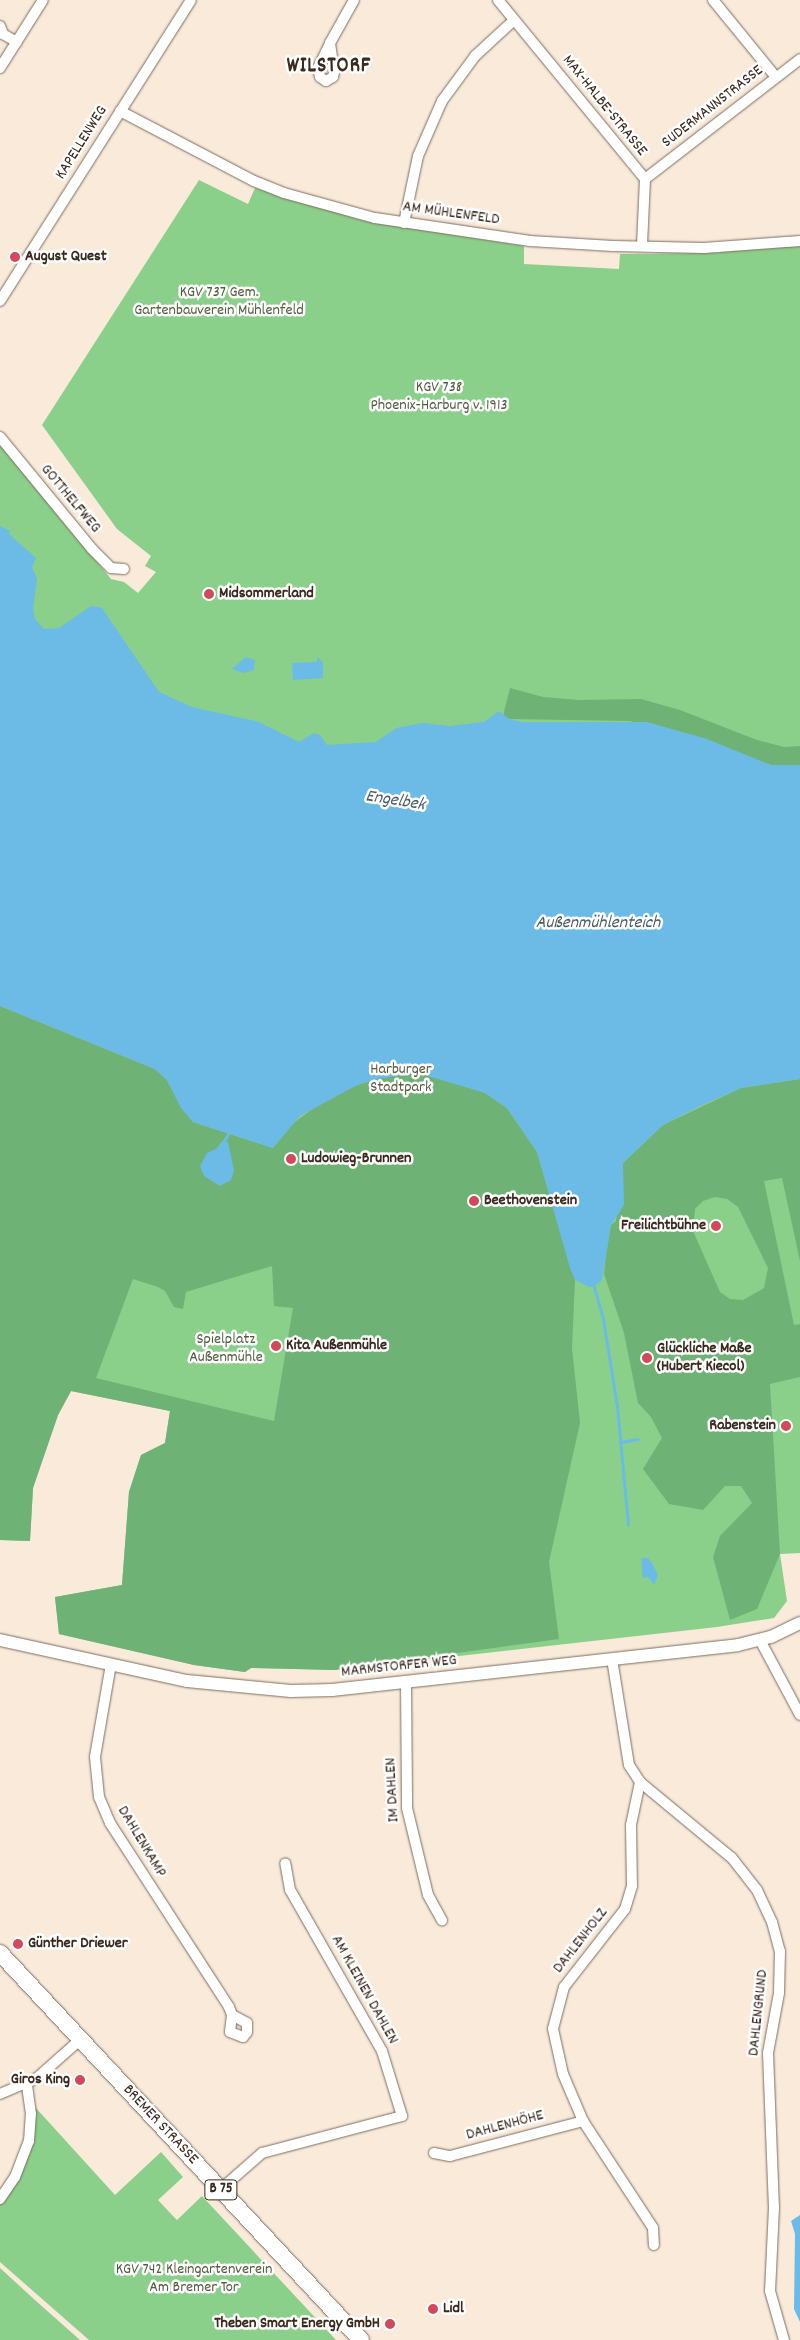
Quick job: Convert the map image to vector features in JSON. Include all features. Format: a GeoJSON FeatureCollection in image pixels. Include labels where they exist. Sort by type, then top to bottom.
{"type":"FeatureCollection","features":[{"type":"Feature","properties":{"kind":"main road","name":"BREMER STRASSE"},"geometry":{"type":"LineString","coordinates":[[0,1953],[361,2340]]}},
{"type":"Feature","properties":{"kind":"street"},"geometry":{"type":"LineString","coordinates":[[0,68],[43,0]]}},
{"type":"Feature","properties":{"kind":"street","name":"KAPELLENWEG"},"geometry":{"type":"LineString","coordinates":[[0,301],[191,0]]}},
{"type":"Feature","properties":{"kind":"street"},"geometry":{"type":"LineString","coordinates":[[330,43],[354,0]]}},
{"type":"Feature","properties":{"kind":"street","name":"MAX-HALBE-STRASSE"},"geometry":{"type":"LineString","coordinates":[[498,0],[645,179],[642,246]]}},
{"type":"Feature","properties":{"kind":"street"},"geometry":{"type":"LineString","coordinates":[[713,0],[775,76]]}},
{"type":"Feature","properties":{"kind":"street"},"geometry":{"type":"LineString","coordinates":[[404,223],[418,156],[442,101],[475,56],[514,20]]}},
{"type":"Feature","properties":{"kind":"street"},"geometry":{"type":"LineString","coordinates":[[0,26],[3,34],[16,42]]}},
{"type":"Feature","properties":{"kind":"street","name":"SUDERMANNSTRASSE"},"geometry":{"type":"LineString","coordinates":[[645,179],[775,76],[800,59]]}},
{"type":"Feature","properties":{"kind":"street","name":"AM MÜHLENFELD"},"geometry":{"type":"LineString","coordinates":[[120,111],[276,190],[341,210],[404,223],[530,240],[642,246],[704,248],[800,241]]}},
{"type":"Feature","properties":{"kind":"street","name":"GOTTHELFWEG"},"geometry":{"type":"LineString","coordinates":[[0,437],[111,568],[124,569]]}},
{"type":"Feature","properties":{"kind":"street","name":"MARMSTORFER WEG"},"geometry":{"type":"LineString","coordinates":[[0,1640],[187,1681],[256,1689],[332,1690],[612,1659],[760,1640],[800,1623]]}},
{"type":"Feature","properties":{"kind":"street"},"geometry":{"type":"LineString","coordinates":[[760,1640],[800,1715]]}},
{"type":"Feature","properties":{"kind":"street","name":"DAHLENGRUND"},"geometry":{"type":"LineString","coordinates":[[612,1659],[629,1765],[640,1782],[732,1858],[757,1890],[775,1932],[780,1951],[780,1984],[768,2053],[774,2207],[770,2291],[784,2340]]}},
{"type":"Feature","properties":{"kind":"street","name":"DAHLENKAMP"},"geometry":{"type":"LineString","coordinates":[[111,1664],[95,1757],[99,1797],[110,1823],[232,2014]]}},
{"type":"Feature","properties":{"kind":"street","name":"IM DAHLEN"},"geometry":{"type":"LineString","coordinates":[[406,1682],[408,1813],[428,1894],[442,1920]]}},
{"type":"Feature","properties":{"kind":"street","name":"DAHLENHOLZ"},"geometry":{"type":"LineString","coordinates":[[640,1782],[631,1824],[632,1886],[624,1909],[564,1987],[553,2029],[563,2074],[583,2120],[653,2228],[654,2245]]}},
{"type":"Feature","properties":{"kind":"street","name":"AM KLEINEN DAHLEN"},"geometry":{"type":"LineString","coordinates":[[221,2190],[262,2153],[402,2116],[382,2051],[290,1890],[285,1863]]}},
{"type":"Feature","properties":{"kind":"street"},"geometry":{"type":"LineString","coordinates":[[0,2094],[27,2084],[81,2039]]}},
{"type":"Feature","properties":{"kind":"street"},"geometry":{"type":"LineString","coordinates":[[0,2199],[15,2177],[29,2142],[31,2114],[27,2084]]}},
{"type":"Feature","properties":{"kind":"street","name":"DAHLENHÖHE"},"geometry":{"type":"LineString","coordinates":[[434,2153],[450,2156],[583,2120]]}},
{"type":"Feature","properties":{"kind":"green space","name":"Harburger Stadtpark"},"geometry":{"type":"Polygon","coordinates":[[[199,180],[248,204],[255,188],[365,221],[524,246],[524,264],[619,269],[620,254],[710,253],[800,246],[800,1553],[780,1554],[787,1601],[774,1618],[717,1627],[335,1670],[251,1668],[245,1672],[194,1665],[59,1634],[55,1597],[122,1585],[129,1492],[141,1455],[165,1443],[170,1411],[71,1391],[58,1415],[33,1488],[30,1541],[0,1540],[0,443],[111,579],[124,582],[138,593],[156,572],[145,566],[151,556],[117,529],[42,425],[199,180]]]}},
{"type":"Feature","properties":{"kind":"green space"},"geometry":{"type":"Polygon","coordinates":[[[510,688],[543,697],[579,700],[641,699],[680,710],[757,740],[784,747],[800,746],[800,765],[771,765],[630,721],[509,719],[503,716],[510,688]]]}},
{"type":"Feature","properties":{"kind":"green space"},"geometry":{"type":"Polygon","coordinates":[[[0,1006],[155,1069],[167,1080],[181,1107],[193,1122],[273,1148],[291,1125],[319,1104],[357,1085],[391,1075],[418,1073],[448,1079],[485,1093],[507,1108],[537,1152],[575,1280],[572,1348],[580,1423],[549,1562],[559,1639],[335,1670],[251,1668],[245,1672],[194,1665],[59,1634],[55,1597],[122,1585],[129,1492],[141,1455],[165,1443],[170,1411],[71,1391],[58,1415],[33,1488],[30,1541],[0,1540],[0,1006]],[[272,1266],[186,1292],[183,1309],[174,1307],[165,1291],[133,1279],[96,1378],[274,1421],[293,1308],[274,1306],[272,1266]]]}},
{"type":"Feature","properties":{"kind":"green space"},"geometry":{"type":"Polygon","coordinates":[[[800,1079],[800,1261],[782,1178],[764,1181],[794,1325],[800,1324],[800,1377],[770,1384],[780,1554],[757,1609],[730,1620],[713,1557],[720,1536],[752,1503],[741,1486],[725,1486],[703,1510],[669,1504],[643,1469],[662,1438],[651,1417],[638,1403],[624,1333],[604,1274],[611,1225],[616,1221],[623,1163],[663,1125],[741,1088],[800,1079]],[[715,1197],[703,1201],[695,1209],[693,1231],[720,1292],[730,1299],[743,1300],[764,1288],[768,1268],[738,1207],[727,1199],[715,1197]]]}},
{"type":"Feature","properties":{"kind":"green space","name":"KGV 742 Kleingartenverein Am Bremer Tor"},"geometry":{"type":"Polygon","coordinates":[[[35,2107],[115,2195],[161,2152],[183,2177],[158,2200],[177,2220],[202,2196],[336,2340],[89,2340],[0,2262],[0,2203],[10,2191],[35,2107]]]}},
{"type":"Feature","properties":{"kind":"green space"},"geometry":{"type":"Polygon","coordinates":[[[0,2268],[36,2301],[80,2340],[0,2340],[0,2268]]]}},
{"type":"Feature","properties":{"kind":"water","name":"Außenmühlenteich"},"geometry":{"type":"Polygon","coordinates":[[[0,526],[10,531],[9,534],[36,558],[32,567],[37,579],[33,608],[35,619],[44,629],[59,628],[91,606],[102,608],[159,692],[192,707],[259,722],[299,742],[314,733],[320,735],[327,745],[376,742],[396,728],[423,723],[449,726],[484,722],[499,711],[509,719],[522,722],[647,722],[707,739],[771,765],[800,765],[800,1079],[741,1088],[700,1106],[663,1125],[623,1163],[624,1205],[611,1225],[602,1280],[594,1287],[589,1287],[575,1280],[570,1268],[537,1152],[507,1108],[485,1093],[418,1073],[377,1079],[357,1085],[300,1116],[273,1148],[193,1122],[181,1108],[167,1080],[155,1069],[0,1006],[0,526]]]}},
{"type":"Feature","properties":{"kind":"water"},"geometry":{"type":"Polygon","coordinates":[[[246,657],[255,660],[254,670],[243,673],[232,669],[246,657]]]}},
{"type":"Feature","properties":{"kind":"water"},"geometry":{"type":"Polygon","coordinates":[[[317,657],[323,662],[323,678],[293,680],[292,663],[317,662],[317,657]]]}},
{"type":"Feature","properties":{"kind":"water"},"geometry":{"type":"Polygon","coordinates":[[[222,1141],[228,1142],[234,1170],[231,1180],[220,1186],[204,1176],[200,1166],[207,1153],[216,1149],[222,1141]]]}},
{"type":"Feature","properties":{"kind":"water"},"geometry":{"type":"Polygon","coordinates":[[[641,1558],[648,1558],[658,1575],[654,1585],[648,1577],[643,1578],[641,1558]]]}},
{"type":"Feature","properties":{"kind":"water"},"geometry":{"type":"Polygon","coordinates":[[[800,2215],[800,2322],[794,2309],[795,2234],[791,2221],[800,2215]]]}},
{"type":"Feature","properties":{"kind":"waterway"},"geometry":{"type":"LineString","coordinates":[[224,1141],[228,1134]]}},
{"type":"Feature","properties":{"kind":"waterway"},"geometry":{"type":"LineString","coordinates":[[594,1287],[603,1319],[617,1406],[628,1524]]}},
{"type":"Feature","properties":{"kind":"waterway"},"geometry":{"type":"LineString","coordinates":[[621,1442],[638,1439]]}},
{"type":"Feature","properties":{"kind":"place","name":"August Quest"},"geometry":{"type":"Point","coordinates":[15,257]}},
{"type":"Feature","properties":{"kind":"place","name":"Midsommerland"},"geometry":{"type":"Point","coordinates":[209,594]}},
{"type":"Feature","properties":{"kind":"place","name":"Ludowieg-Brunnen"},"geometry":{"type":"Point","coordinates":[291,1159]}},
{"type":"Feature","properties":{"kind":"place","name":"Beethovenstein"},"geometry":{"type":"Point","coordinates":[474,1201]}},
{"type":"Feature","properties":{"kind":"place","name":"Freilichtbühne"},"geometry":{"type":"Point","coordinates":[716,1226]}},
{"type":"Feature","properties":{"kind":"place","name":"Kita Außenmühle"},"geometry":{"type":"Point","coordinates":[276,1346]}},
{"type":"Feature","properties":{"kind":"place","name":"Glückliche Maße (Hubert Kiecol)"},"geometry":{"type":"Point","coordinates":[647,1358]}},
{"type":"Feature","properties":{"kind":"place","name":"Rabenstein"},"geometry":{"type":"Point","coordinates":[786,1426]}},
{"type":"Feature","properties":{"kind":"place","name":"Günther Driewer"},"geometry":{"type":"Point","coordinates":[18,1944]}},
{"type":"Feature","properties":{"kind":"place","name":"Giros King"},"geometry":{"type":"Point","coordinates":[80,2080]}},
{"type":"Feature","properties":{"kind":"place","name":"Lidl"},"geometry":{"type":"Point","coordinates":[433,2309]}},
{"type":"Feature","properties":{"kind":"place","name":"Theben Smart Energy GmbH"},"geometry":{"type":"Point","coordinates":[390,2324]}},
{"type":"Feature","properties":{"kind":"district","name":"WILSTORF"},"geometry":{"type":"Point","coordinates":[329,67]}},
{"type":"Feature","properties":{"kind":"park label","name":"KGV 737 Gem. Gartenbauverein Mühlenfeld"},"geometry":{"type":"Point","coordinates":[219,302]}},
{"type":"Feature","properties":{"kind":"park label","name":"KGV 738 Phoenix-Harburg v. 1913"},"geometry":{"type":"Point","coordinates":[439,397]}},
{"type":"Feature","properties":{"kind":"park label","name":"Spielplatz Außenmühle"},"geometry":{"type":"Point","coordinates":[226,1349]}},
{"type":"Feature","properties":{"kind":"water label","name":"Engelbek"},"geometry":{"type":"Point","coordinates":[395,802]}}]}
